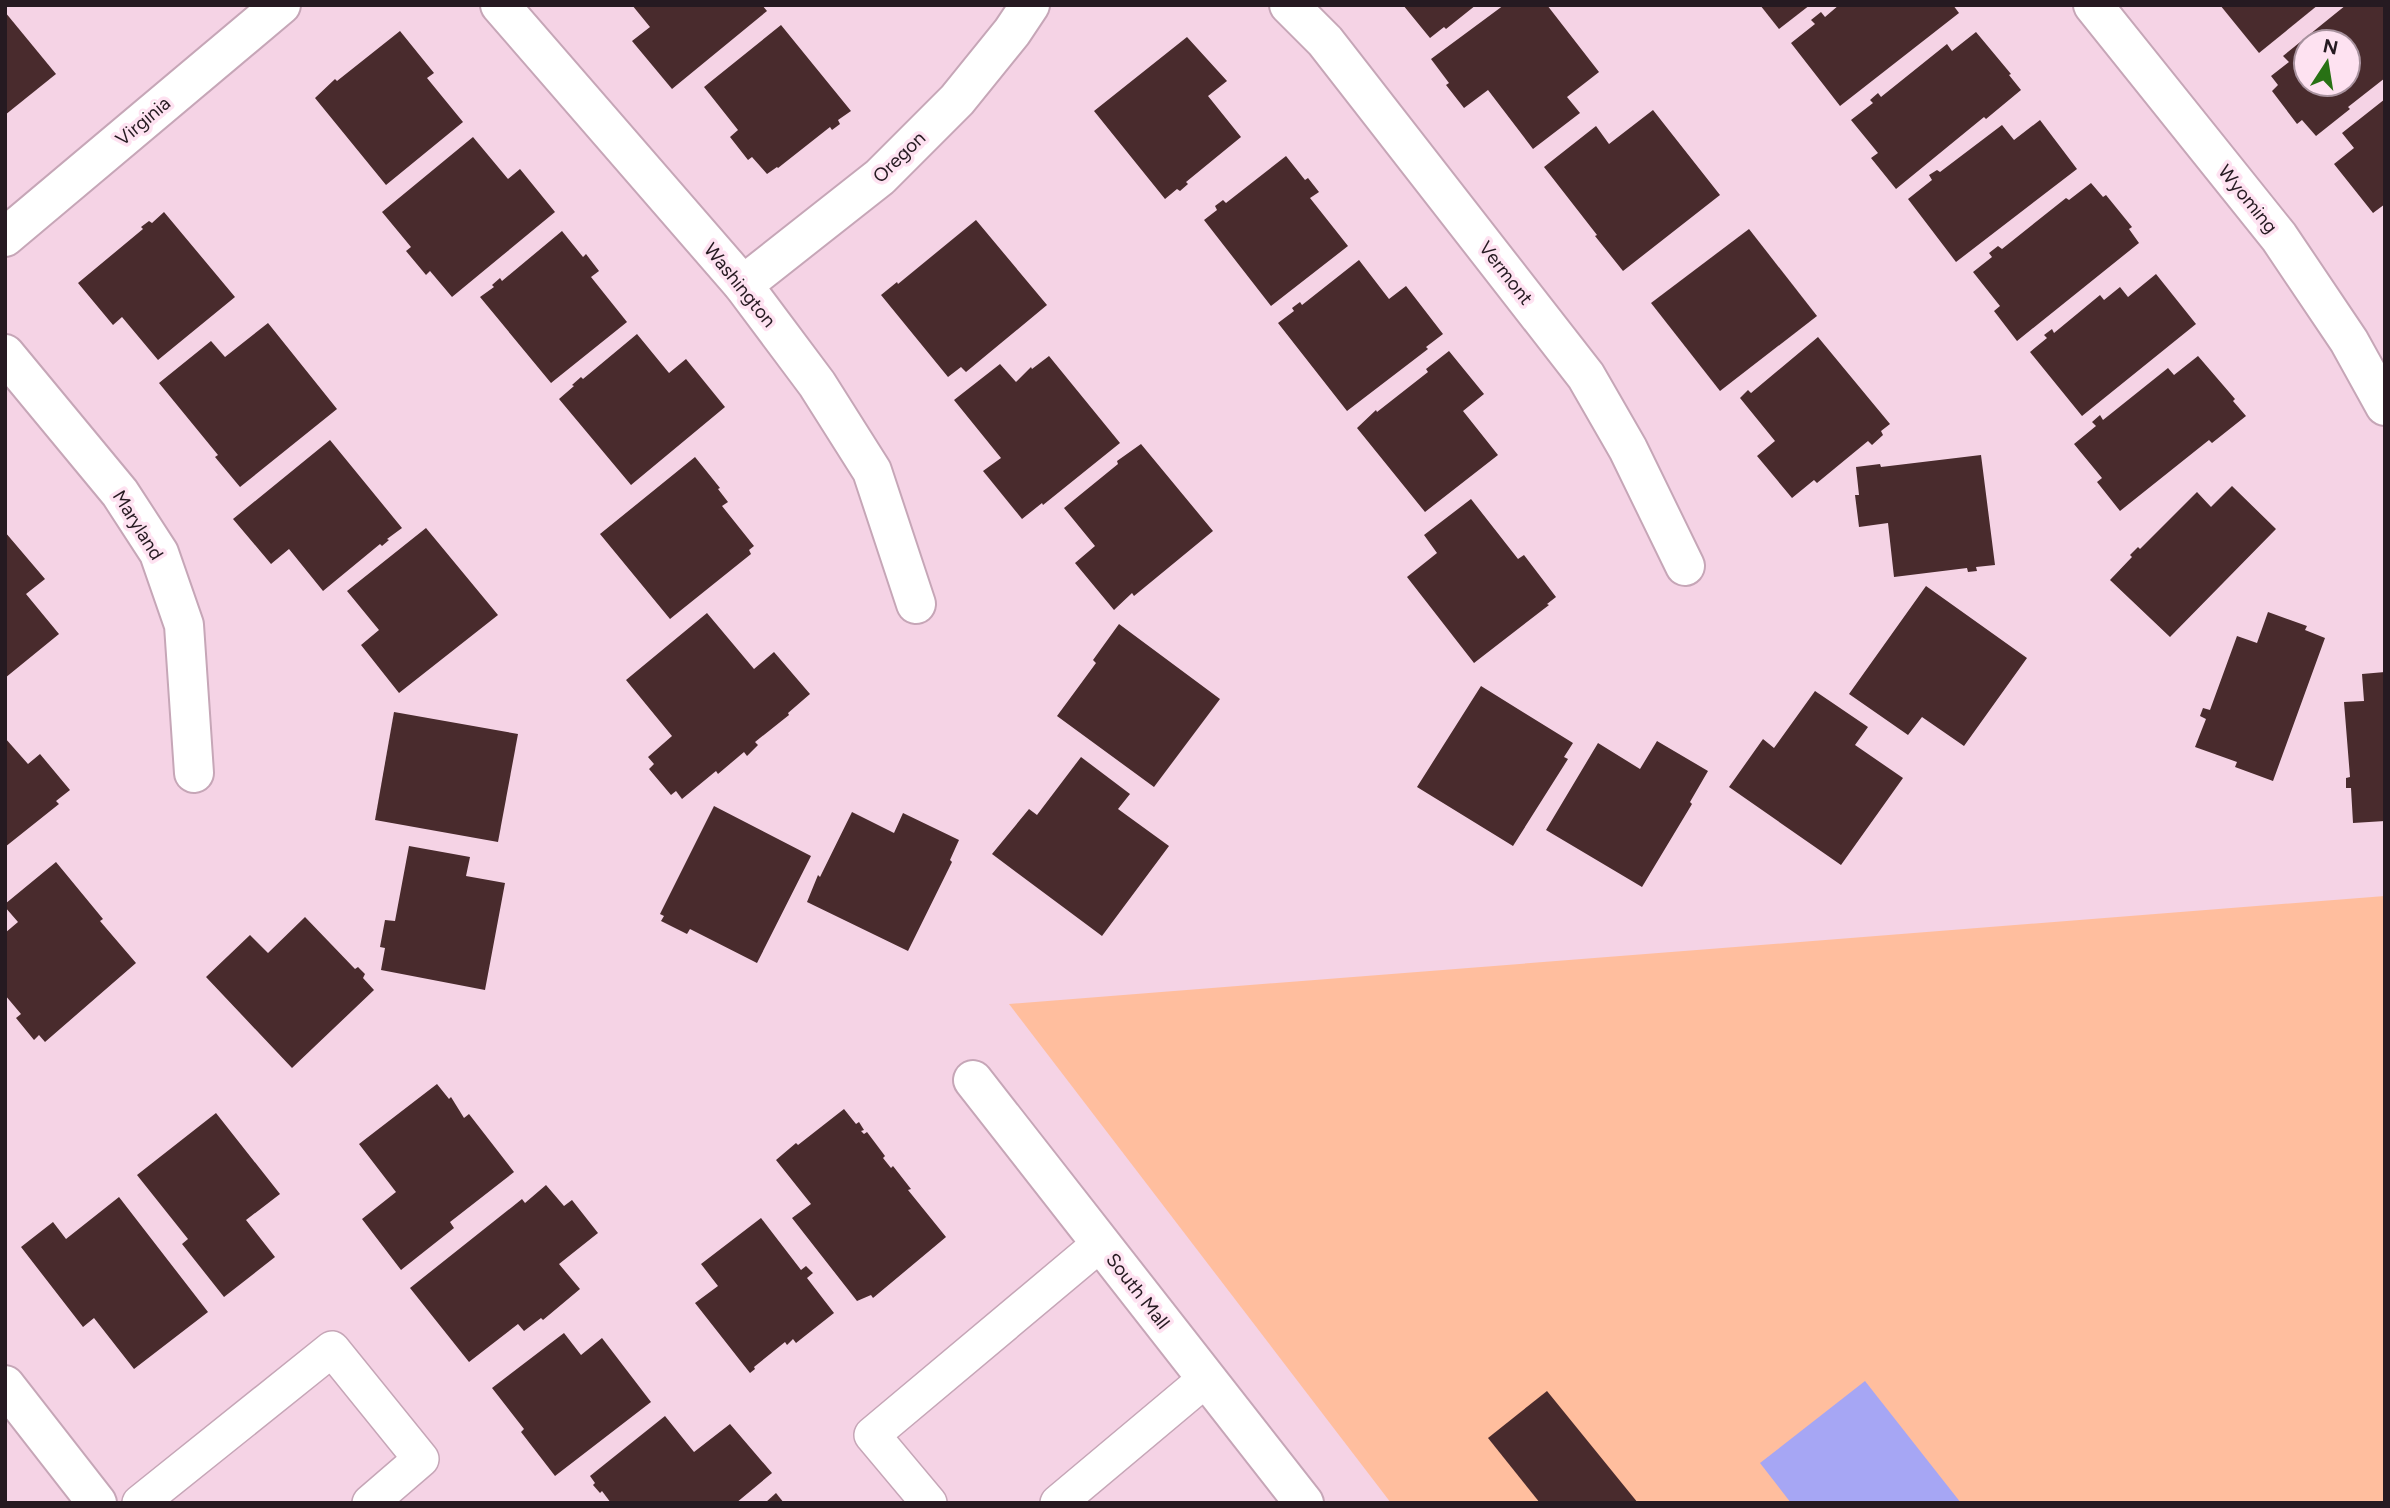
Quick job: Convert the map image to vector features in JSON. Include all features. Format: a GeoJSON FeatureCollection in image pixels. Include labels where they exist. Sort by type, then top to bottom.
{"type":"FeatureCollection","features":[{"type":"Feature","properties":{"kind":"street","name":"Virginia"},"geometry":{"type":"LineString","coordinates":[[5,237],[281,5]]}},
{"type":"Feature","properties":{"kind":"street","name":"Washington"},"geometry":{"type":"LineString","coordinates":[[500,5],[743,285],[817,384],[872,471],[916,604]]}},
{"type":"Feature","properties":{"kind":"street","name":"Oregon"},"geometry":{"type":"LineString","coordinates":[[743,285],[880,177],[957,100],[1012,32],[1030,5]]}},
{"type":"Feature","properties":{"kind":"street","name":"Vermont"},"geometry":{"type":"LineString","coordinates":[[1289,5],[1325,41],[1586,376],[1628,449],[1685,566]]}},
{"type":"Feature","properties":{"kind":"street","name":"Wyoming"},"geometry":{"type":"LineString","coordinates":[[2093,5],[2279,237],[2349,341],[2385,405]]}},
{"type":"Feature","properties":{"kind":"street","name":"Maryland"},"geometry":{"type":"LineString","coordinates":[[5,354],[120,493],[159,553],[184,625],[194,773]]}},
{"type":"Feature","properties":{"kind":"street","name":"South Mall"},"geometry":{"type":"LineString","coordinates":[[973,1080],[1304,1503]]}},
{"type":"Feature","properties":{"kind":"street"},"geometry":{"type":"LineString","coordinates":[[5,1385],[97,1503]]}},
{"type":"Feature","properties":{"kind":"lane"},"geometry":{"type":"LineString","coordinates":[[929,1503],[872,1435],[1101,1243]]}},
{"type":"Feature","properties":{"kind":"lane"},"geometry":{"type":"LineString","coordinates":[[140,1503],[332,1349],[421,1459],[370,1503]]}},
{"type":"Feature","properties":{"kind":"lane"},"geometry":{"type":"LineString","coordinates":[[1058,1503],[1207,1378]]}},
{"type":"Feature","properties":{"kind":"shaded area"},"geometry":{"type":"Polygon","coordinates":[[[2385,896],[2385,1503],[1391,1503],[1009,1004],[2385,896]]]}},
{"type":"Feature","properties":{"kind":"water"},"geometry":{"type":"Polygon","coordinates":[[[1865,1381],[1961,1503],[1791,1503],[1760,1463],[1865,1381]]]}},
{"type":"Feature","properties":{"kind":"building"},"geometry":{"type":"Polygon","coordinates":[[[632,5],[762,5],[767,11],[672,89],[632,41],[650,27],[632,5]]]}},
{"type":"Feature","properties":{"kind":"building"},"geometry":{"type":"Polygon","coordinates":[[[1403,5],[1476,5],[1430,38],[1403,5]]]}},
{"type":"Feature","properties":{"kind":"building"},"geometry":{"type":"Polygon","coordinates":[[[1504,5],[1547,5],[1599,72],[1567,97],[1580,113],[1533,149],[1488,90],[1464,108],[1431,59],[1504,5]]]}},
{"type":"Feature","properties":{"kind":"building"},"geometry":{"type":"Polygon","coordinates":[[[1760,5],[1810,5],[1779,29],[1760,5]]]}},
{"type":"Feature","properties":{"kind":"building"},"geometry":{"type":"Polygon","coordinates":[[[1839,5],[1953,5],[1959,13],[1840,106],[1791,43],[1815,24],[1811,20],[1821,12],[1825,17],[1839,5]]]}},
{"type":"Feature","properties":{"kind":"building"},"geometry":{"type":"Polygon","coordinates":[[[2220,5],[2318,5],[2259,53],[2220,5]]]}},
{"type":"Feature","properties":{"kind":"building"},"geometry":{"type":"Polygon","coordinates":[[[2346,5],[2385,5],[2385,78],[2362,96],[2362,28],[2318,28],[2346,5]]]}},
{"type":"Feature","properties":{"kind":"building"},"geometry":{"type":"Polygon","coordinates":[[[5,12],[56,74],[5,115],[5,12]]]}},
{"type":"Feature","properties":{"kind":"building"},"geometry":{"type":"Polygon","coordinates":[[[781,25],[851,111],[838,120],[840,124],[832,130],[830,127],[767,174],[752,157],[748,160],[730,137],[738,130],[704,87],[781,25]]]}},
{"type":"Feature","properties":{"kind":"building"},"geometry":{"type":"Polygon","coordinates":[[[400,31],[434,73],[427,78],[463,122],[386,185],[315,98],[335,79],[337,81],[400,31]]]}},
{"type":"Feature","properties":{"kind":"building"},"geometry":{"type":"Polygon","coordinates":[[[1976,32],[2021,90],[1896,189],[1871,158],[1878,153],[1851,120],[1873,103],[1870,100],[1878,93],[1881,97],[1947,44],[1952,51],[1976,32]]]}},
{"type":"Feature","properties":{"kind":"building"},"geometry":{"type":"Polygon","coordinates":[[[1187,37],[1227,81],[1208,96],[1241,137],[1186,182],[1188,184],[1180,191],[1177,189],[1165,199],[1094,111],[1187,37]]]}},
{"type":"Feature","properties":{"kind":"building"},"geometry":{"type":"Polygon","coordinates":[[[2292,49],[2292,98],[2359,98],[2316,136],[2302,120],[2297,124],[2272,91],[2278,85],[2271,76],[2289,62],[2283,56],[2292,49]]]}},
{"type":"Feature","properties":{"kind":"building"},"geometry":{"type":"Polygon","coordinates":[[[2385,99],[2385,204],[2373,213],[2334,164],[2354,148],[2342,133],[2385,99]]]}},
{"type":"Feature","properties":{"kind":"building"},"geometry":{"type":"Polygon","coordinates":[[[1653,110],[1720,195],[1623,271],[1544,167],[1596,126],[1609,144],[1653,110]]]}},
{"type":"Feature","properties":{"kind":"building"},"geometry":{"type":"Polygon","coordinates":[[[2040,120],[2077,169],[1956,262],[1908,199],[1932,180],[1929,175],[1937,170],[1940,172],[2002,125],[2014,140],[2040,120]]]}},
{"type":"Feature","properties":{"kind":"building"},"geometry":{"type":"Polygon","coordinates":[[[473,137],[508,179],[520,169],[555,212],[452,297],[430,271],[426,275],[406,251],[411,247],[382,212],[473,137]]]}},
{"type":"Feature","properties":{"kind":"building"},"geometry":{"type":"Polygon","coordinates":[[[1286,156],[1305,180],[1308,178],[1319,192],[1310,198],[1348,246],[1271,306],[1204,220],[1217,210],[1215,206],[1223,200],[1226,203],[1286,156]]]}},
{"type":"Feature","properties":{"kind":"building"},"geometry":{"type":"Polygon","coordinates":[[[2091,183],[2103,197],[2106,195],[2132,227],[2129,229],[2139,243],[2017,341],[1994,311],[2000,306],[1973,272],[1992,257],[1989,253],[1998,246],[2002,249],[2066,198],[2069,200],[2091,183]]]}},
{"type":"Feature","properties":{"kind":"building"},"geometry":{"type":"Polygon","coordinates":[[[164,212],[235,297],[158,360],[122,317],[113,325],[78,283],[143,229],[141,227],[149,221],[152,223],[164,212]]]}},
{"type":"Feature","properties":{"kind":"building"},"geometry":{"type":"Polygon","coordinates":[[[976,220],[1047,305],[966,372],[961,367],[948,377],[881,295],[976,220]]]}},
{"type":"Feature","properties":{"kind":"building"},"geometry":{"type":"Polygon","coordinates":[[[1749,229],[1817,316],[1720,391],[1651,303],[1749,229]]]}},
{"type":"Feature","properties":{"kind":"building"},"geometry":{"type":"Polygon","coordinates":[[[562,231],[583,257],[586,254],[599,271],[591,277],[627,322],[551,383],[480,297],[494,287],[492,285],[500,278],[502,281],[562,231]]]}},
{"type":"Feature","properties":{"kind":"building"},"geometry":{"type":"Polygon","coordinates":[[[1359,260],[1389,299],[1406,286],[1443,334],[1426,347],[1428,349],[1347,411],[1278,323],[1294,311],[1292,308],[1300,302],[1302,305],[1359,260]]]}},
{"type":"Feature","properties":{"kind":"building"},"geometry":{"type":"Polygon","coordinates":[[[2156,274],[2196,324],[2082,416],[2030,352],[2047,338],[2044,335],[2052,329],[2054,333],[2100,295],[2104,300],[2120,287],[2128,297],[2156,274]]]}},
{"type":"Feature","properties":{"kind":"building"},"geometry":{"type":"Polygon","coordinates":[[[268,323],[337,409],[240,487],[215,457],[218,455],[159,383],[211,341],[225,357],[268,323]]]}},
{"type":"Feature","properties":{"kind":"building"},"geometry":{"type":"Polygon","coordinates":[[[637,334],[669,373],[686,359],[725,407],[631,485],[559,399],[581,377],[583,379],[637,334]]]}},
{"type":"Feature","properties":{"kind":"building"},"geometry":{"type":"Polygon","coordinates":[[[1818,337],[1890,424],[1881,431],[1883,435],[1872,445],[1868,441],[1817,483],[1814,480],[1792,498],[1757,456],[1775,441],[1740,398],[1748,390],[1751,393],[1818,337]]]}},
{"type":"Feature","properties":{"kind":"building"},"geometry":{"type":"Polygon","coordinates":[[[1449,351],[1484,394],[1463,411],[1498,455],[1425,512],[1357,428],[1376,410],[1377,412],[1428,372],[1426,369],[1449,351]]]}},
{"type":"Feature","properties":{"kind":"building"},"geometry":{"type":"Polygon","coordinates":[[[1049,356],[1120,443],[1022,519],[983,471],[1001,458],[954,400],[1000,364],[1016,382],[1031,367],[1032,369],[1049,356]]]}},
{"type":"Feature","properties":{"kind":"building"},"geometry":{"type":"Polygon","coordinates":[[[2198,356],[2246,416],[2212,443],[2209,440],[2120,511],[2097,482],[2102,478],[2074,444],[2096,426],[2092,422],[2100,415],[2103,420],[2168,368],[2174,375],[2198,356]]]}},
{"type":"Feature","properties":{"kind":"building"},"geometry":{"type":"Polygon","coordinates":[[[330,440],[402,528],[323,591],[289,549],[271,564],[233,519],[330,440]]]}},
{"type":"Feature","properties":{"kind":"building"},"geometry":{"type":"Polygon","coordinates":[[[1141,444],[1213,531],[1114,610],[1075,563],[1095,546],[1064,508],[1118,464],[1117,461],[1141,444]]]}},
{"type":"Feature","properties":{"kind":"building"},"geometry":{"type":"Polygon","coordinates":[[[1981,455],[1995,565],[1976,567],[1977,571],[1968,572],[1967,568],[1894,577],[1888,523],[1859,527],[1855,495],[1859,495],[1856,467],[1880,464],[1881,467],[1981,455]]]}},
{"type":"Feature","properties":{"kind":"building"},"geometry":{"type":"Polygon","coordinates":[[[695,457],[728,502],[722,506],[754,546],[749,550],[751,554],[670,619],[600,534],[695,457]]]}},
{"type":"Feature","properties":{"kind":"building"},"geometry":{"type":"Polygon","coordinates":[[[2232,486],[2276,529],[2170,637],[2110,580],[2132,557],[2130,555],[2138,547],[2140,549],[2197,492],[2211,507],[2232,486]]]}},
{"type":"Feature","properties":{"kind":"building"},"geometry":{"type":"Polygon","coordinates":[[[1471,499],[1518,559],[1524,555],[1556,597],[1474,663],[1407,577],[1437,553],[1424,535],[1471,499]]]}},
{"type":"Feature","properties":{"kind":"building"},"geometry":{"type":"Polygon","coordinates":[[[426,528],[498,615],[399,693],[361,645],[379,630],[347,591],[426,528]]]}},
{"type":"Feature","properties":{"kind":"building"},"geometry":{"type":"Polygon","coordinates":[[[5,532],[45,579],[26,594],[59,634],[5,678],[5,532]]]}},
{"type":"Feature","properties":{"kind":"building"},"geometry":{"type":"Polygon","coordinates":[[[1926,586],[2027,658],[1964,746],[1922,717],[1908,735],[1849,694],[1926,586]]]}},
{"type":"Feature","properties":{"kind":"building"},"geometry":{"type":"Polygon","coordinates":[[[2268,612],[2307,626],[2305,630],[2325,638],[2273,781],[2235,767],[2237,762],[2195,747],[2206,719],[2200,716],[2203,708],[2210,710],[2237,636],[2257,643],[2268,612]]]}},
{"type":"Feature","properties":{"kind":"building"},"geometry":{"type":"Polygon","coordinates":[[[707,613],[754,669],[774,652],[810,694],[755,742],[758,745],[747,756],[744,752],[682,799],[676,791],[671,795],[649,769],[654,764],[648,757],[672,736],[626,680],[707,613]]]}},
{"type":"Feature","properties":{"kind":"building"},"geometry":{"type":"Polygon","coordinates":[[[1119,624],[1220,699],[1154,787],[1057,716],[1096,663],[1093,660],[1119,624]]]}},
{"type":"Feature","properties":{"kind":"building"},"geometry":{"type":"Polygon","coordinates":[[[2385,672],[2385,821],[2353,823],[2351,788],[2346,788],[2346,778],[2350,777],[2344,702],[2364,701],[2362,674],[2385,672]]]}},
{"type":"Feature","properties":{"kind":"building"},"geometry":{"type":"Polygon","coordinates":[[[1481,686],[1573,743],[1564,757],[1568,759],[1513,846],[1417,787],[1481,686]]]}},
{"type":"Feature","properties":{"kind":"building"},"geometry":{"type":"Polygon","coordinates":[[[1815,691],[1868,727],[1855,745],[1903,778],[1841,865],[1729,787],[1763,739],[1774,748],[1815,691]]]}},
{"type":"Feature","properties":{"kind":"building"},"geometry":{"type":"Polygon","coordinates":[[[394,712],[518,734],[498,842],[375,820],[394,712]]]}},
{"type":"Feature","properties":{"kind":"building"},"geometry":{"type":"Polygon","coordinates":[[[5,738],[28,764],[40,754],[70,790],[56,801],[59,804],[5,847],[5,738]]]}},
{"type":"Feature","properties":{"kind":"building"},"geometry":{"type":"Polygon","coordinates":[[[1657,741],[1708,771],[1690,802],[1692,804],[1642,887],[1546,830],[1598,743],[1640,769],[1657,741]]]}},
{"type":"Feature","properties":{"kind":"building"},"geometry":{"type":"Polygon","coordinates":[[[1081,757],[1130,794],[1118,809],[1169,846],[1102,936],[992,854],[1029,809],[1037,815],[1081,757]]]}},
{"type":"Feature","properties":{"kind":"building"},"geometry":{"type":"Polygon","coordinates":[[[714,806],[811,856],[757,963],[690,929],[687,934],[661,921],[664,916],[660,914],[714,806]]]}},
{"type":"Feature","properties":{"kind":"building"},"geometry":{"type":"Polygon","coordinates":[[[852,812],[894,833],[903,813],[959,840],[950,860],[952,862],[908,951],[807,902],[818,875],[820,877],[852,812]]]}},
{"type":"Feature","properties":{"kind":"building"},"geometry":{"type":"Polygon","coordinates":[[[409,846],[470,857],[466,876],[505,883],[485,990],[381,970],[385,948],[380,947],[385,920],[395,921],[409,846]]]}},
{"type":"Feature","properties":{"kind":"building"},"geometry":{"type":"Polygon","coordinates":[[[56,862],[103,919],[100,921],[136,963],[45,1042],[39,1035],[34,1040],[16,1018],[21,1014],[5,995],[5,933],[18,922],[5,904],[56,862]]]}},
{"type":"Feature","properties":{"kind":"building"},"geometry":{"type":"Polygon","coordinates":[[[305,917],[355,969],[358,967],[365,974],[363,978],[374,990],[292,1068],[206,977],[250,935],[268,953],[305,917]]]}},
{"type":"Feature","properties":{"kind":"building"},"geometry":{"type":"Polygon","coordinates":[[[437,1084],[449,1099],[451,1097],[464,1118],[469,1114],[514,1172],[450,1222],[454,1228],[401,1270],[362,1219],[396,1192],[359,1144],[437,1084]]]}},
{"type":"Feature","properties":{"kind":"building"},"geometry":{"type":"Polygon","coordinates":[[[844,1109],[856,1124],[859,1122],[864,1134],[867,1132],[885,1156],[883,1158],[891,1168],[893,1166],[911,1189],[908,1190],[946,1237],[873,1298],[871,1295],[857,1301],[792,1218],[811,1204],[776,1160],[844,1109]]]}},
{"type":"Feature","properties":{"kind":"building"},"geometry":{"type":"Polygon","coordinates":[[[216,1113],[280,1194],[246,1220],[275,1257],[224,1297],[182,1244],[188,1239],[137,1175],[216,1113]]]}},
{"type":"Feature","properties":{"kind":"building"},"geometry":{"type":"Polygon","coordinates":[[[546,1185],[564,1206],[572,1200],[598,1233],[559,1264],[580,1289],[543,1320],[541,1318],[524,1331],[518,1324],[469,1362],[410,1288],[522,1199],[525,1203],[546,1185]]]}},
{"type":"Feature","properties":{"kind":"building"},"geometry":{"type":"Polygon","coordinates":[[[119,1197],[208,1312],[134,1369],[94,1318],[83,1327],[21,1247],[53,1222],[66,1239],[119,1197]]]}},
{"type":"Feature","properties":{"kind":"building"},"geometry":{"type":"Polygon","coordinates":[[[761,1218],[801,1270],[806,1266],[813,1273],[807,1278],[834,1313],[796,1343],[793,1339],[787,1345],[785,1342],[750,1373],[695,1303],[718,1286],[701,1264],[761,1218]]]}},
{"type":"Feature","properties":{"kind":"building"},"geometry":{"type":"Polygon","coordinates":[[[564,1333],[581,1355],[602,1338],[651,1402],[555,1476],[521,1432],[524,1429],[492,1388],[564,1333]]]}},
{"type":"Feature","properties":{"kind":"building"},"geometry":{"type":"Polygon","coordinates":[[[1547,1391],[1638,1503],[1540,1503],[1488,1438],[1547,1391]]]}},
{"type":"Feature","properties":{"kind":"building"},"geometry":{"type":"Polygon","coordinates":[[[665,1416],[694,1452],[730,1424],[772,1473],[736,1503],[611,1503],[602,1491],[600,1493],[593,1485],[595,1483],[590,1476],[665,1416]]]}},
{"type":"Feature","properties":{"kind":"building"},"geometry":{"type":"Polygon","coordinates":[[[776,1493],[784,1503],[765,1503],[776,1493]]]}}]}
